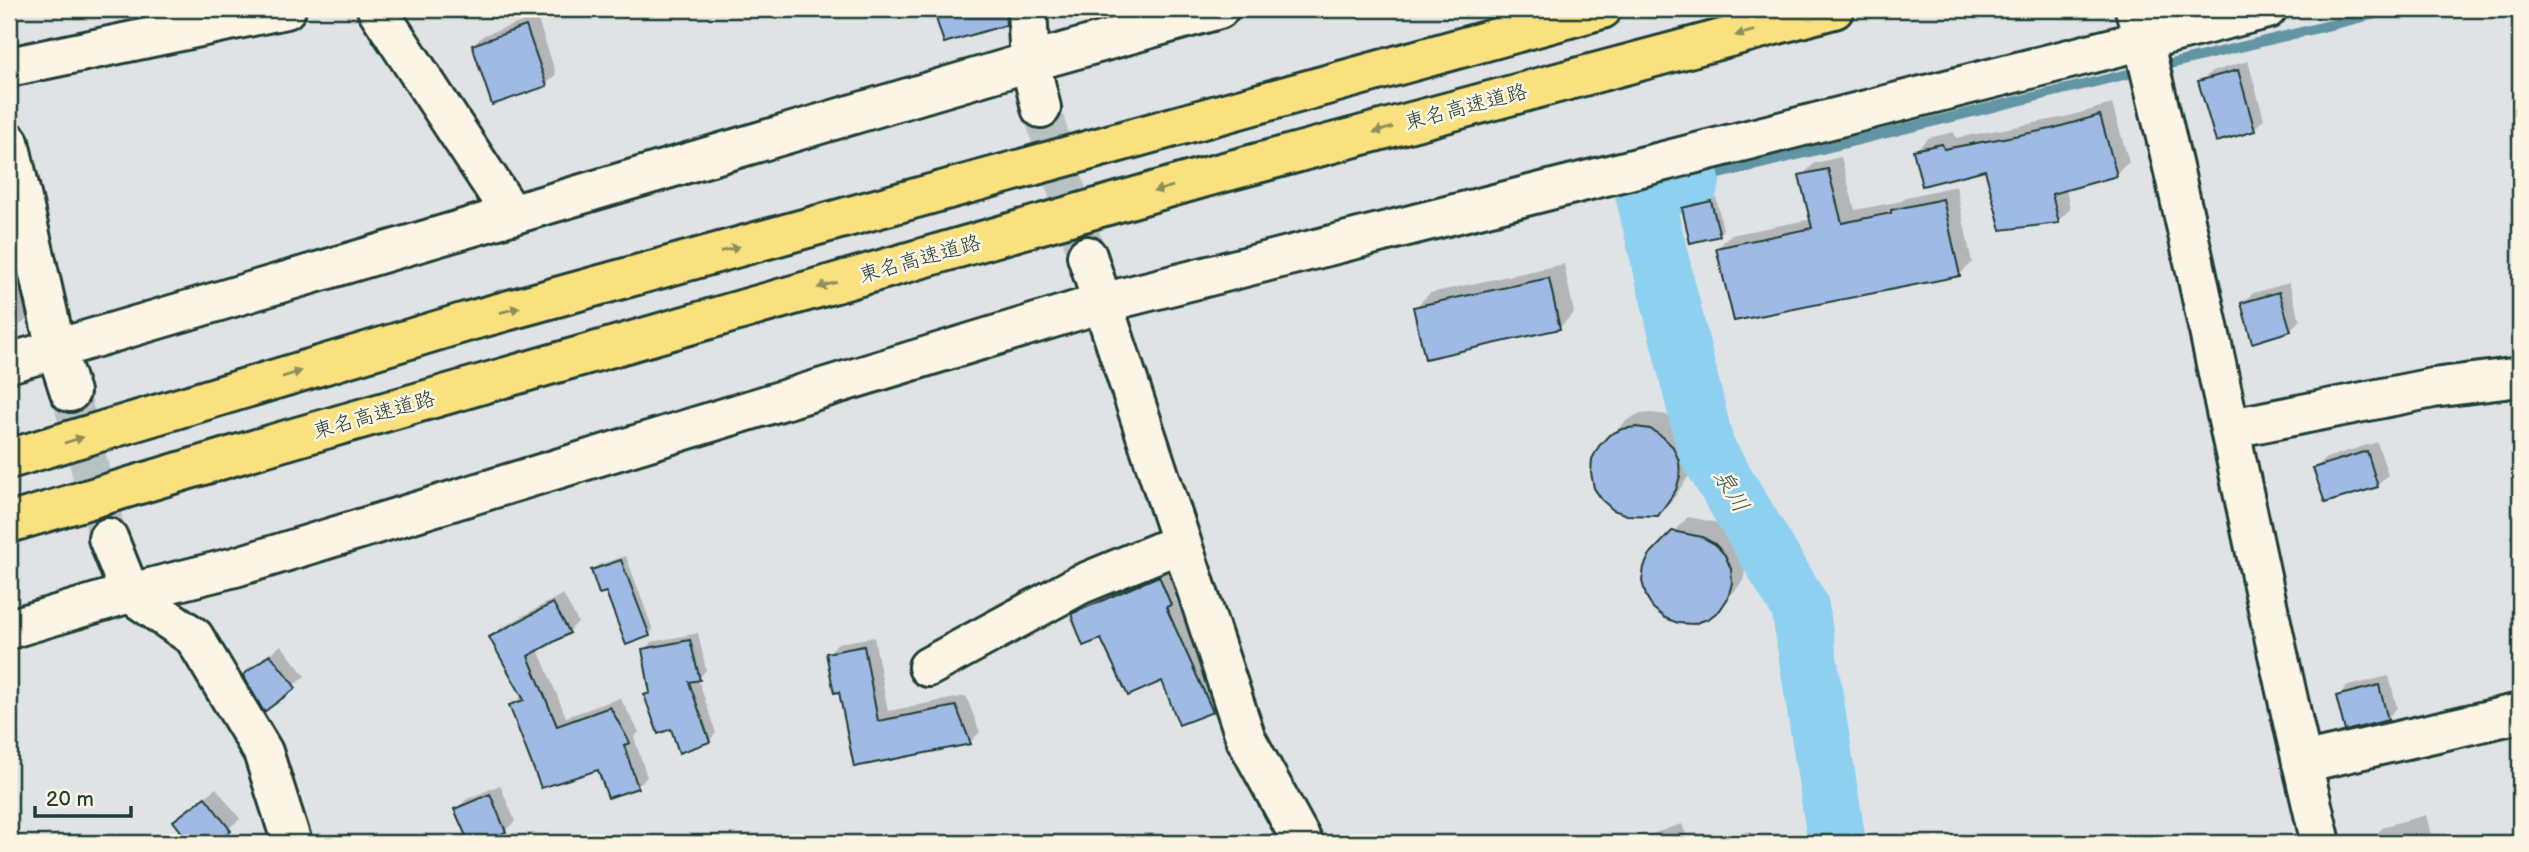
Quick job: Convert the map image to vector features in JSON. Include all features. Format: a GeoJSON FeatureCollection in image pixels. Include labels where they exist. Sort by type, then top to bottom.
{"type":"FeatureCollection","features":[{"type":"Feature","properties":{"kind":"highway"},"geometry":{"type":"LineString","coordinates":[[9,459],[466,322],[1602,9]]}},
{"type":"Feature","properties":{"kind":"highway","name":"東名高速道路"},"geometry":{"type":"LineString","coordinates":[[9,523],[293,438],[1202,178],[1834,9]]}},
{"type":"Feature","properties":{"kind":"street"},"geometry":{"type":"LineString","coordinates":[[9,67],[286,9]]}},
{"type":"Feature","properties":{"kind":"street"},"geometry":{"type":"LineString","coordinates":[[377,9],[512,215]]}},
{"type":"Feature","properties":{"kind":"street"},"geometry":{"type":"LineString","coordinates":[[1027,9],[1030,62],[1041,108]]}},
{"type":"Feature","properties":{"kind":"street"},"geometry":{"type":"LineString","coordinates":[[9,363],[1030,62],[1219,9]]}},
{"type":"Feature","properties":{"kind":"street"},"geometry":{"type":"LineString","coordinates":[[9,629],[130,593],[249,563],[1102,303],[2144,45],[2267,9]]}},
{"type":"Feature","properties":{"kind":"street"},"geometry":{"type":"LineString","coordinates":[[2144,45],[2232,428],[2321,843]]}},
{"type":"Feature","properties":{"kind":"street"},"geometry":{"type":"LineString","coordinates":[[9,142],[56,349],[70,392]]}},
{"type":"Feature","properties":{"kind":"street"},"geometry":{"type":"LineString","coordinates":[[1087,256],[1246,739],[1303,843]]}},
{"type":"Feature","properties":{"kind":"street"},"geometry":{"type":"LineString","coordinates":[[2232,428],[2433,388],[2520,377]]}},
{"type":"Feature","properties":{"kind":"street"},"geometry":{"type":"LineString","coordinates":[[108,538],[130,593],[194,637],[263,752],[292,843]]}},
{"type":"Feature","properties":{"kind":"street"},"geometry":{"type":"LineString","coordinates":[[928,667],[1079,585],[1181,543]]}},
{"type":"Feature","properties":{"kind":"street"},"geometry":{"type":"LineString","coordinates":[[2302,763],[2520,713]]}},
{"type":"Feature","properties":{"kind":"building"},"geometry":{"type":"Polygon","coordinates":[[[933,9],[1005,9],[1006,25],[944,43],[933,9]]]}},
{"type":"Feature","properties":{"kind":"building"},"geometry":{"type":"Polygon","coordinates":[[[526,26],[547,86],[492,105],[472,45],[526,26]]]}},
{"type":"Feature","properties":{"kind":"building"},"geometry":{"type":"Polygon","coordinates":[[[2238,70],[2255,131],[2216,142],[2198,81],[2238,70]]]}},
{"type":"Feature","properties":{"kind":"building"},"geometry":{"type":"Polygon","coordinates":[[[2100,115],[2117,176],[2052,194],[2059,223],[2001,230],[1985,170],[1922,186],[1913,150],[1942,144],[1944,149],[2051,129],[2100,115]]]}},
{"type":"Feature","properties":{"kind":"building"},"geometry":{"type":"Polygon","coordinates":[[[1828,169],[1842,223],[1943,199],[1960,276],[1734,321],[1716,248],[1812,228],[1799,175],[1828,169]]]}},
{"type":"Feature","properties":{"kind":"building"},"geometry":{"type":"Polygon","coordinates":[[[1711,201],[1720,236],[1690,243],[1682,208],[1711,201]]]}},
{"type":"Feature","properties":{"kind":"building"},"geometry":{"type":"Polygon","coordinates":[[[1549,278],[1560,329],[1425,359],[1413,307],[1549,278]]]}},
{"type":"Feature","properties":{"kind":"building"},"geometry":{"type":"Polygon","coordinates":[[[2279,292],[2291,331],[2252,343],[2241,303],[2279,292]]]}},
{"type":"Feature","properties":{"kind":"building"},"geometry":{"type":"Polygon","coordinates":[[[1636,427],[1650,429],[1663,437],[1673,447],[1679,461],[1680,476],[1676,490],[1658,516],[1627,515],[1613,510],[1594,488],[1592,459],[1599,446],[1609,435],[1636,427]]]}},
{"type":"Feature","properties":{"kind":"building"},"geometry":{"type":"Polygon","coordinates":[[[2367,451],[2378,487],[2325,503],[2313,468],[2367,451]]]}},
{"type":"Feature","properties":{"kind":"building"},"geometry":{"type":"Polygon","coordinates":[[[1672,531],[1702,537],[1715,544],[1725,555],[1731,569],[1732,583],[1728,598],[1720,610],[1708,619],[1693,624],[1678,623],[1665,618],[1653,608],[1642,581],[1650,554],[1672,531]]]}},
{"type":"Feature","properties":{"kind":"building"},"geometry":{"type":"Polygon","coordinates":[[[621,560],[650,636],[626,645],[606,592],[599,594],[591,570],[621,560]]]}},
{"type":"Feature","properties":{"kind":"building"},"geometry":{"type":"Polygon","coordinates":[[[1159,576],[1171,605],[1166,607],[1213,712],[1179,725],[1162,681],[1128,696],[1101,639],[1083,646],[1071,614],[1159,576]]]}},
{"type":"Feature","properties":{"kind":"building"},"geometry":{"type":"Polygon","coordinates":[[[553,603],[570,633],[528,656],[557,726],[610,707],[630,743],[624,745],[638,788],[608,798],[598,770],[541,788],[509,705],[524,700],[489,637],[553,603]]]}},
{"type":"Feature","properties":{"kind":"building"},"geometry":{"type":"Polygon","coordinates":[[[690,640],[700,680],[689,682],[710,742],[679,753],[671,729],[658,734],[644,695],[650,693],[642,649],[690,640]]]}},
{"type":"Feature","properties":{"kind":"building"},"geometry":{"type":"Polygon","coordinates":[[[864,646],[878,721],[956,706],[971,744],[854,767],[839,692],[834,693],[826,653],[864,646]]]}},
{"type":"Feature","properties":{"kind":"building"},"geometry":{"type":"Polygon","coordinates":[[[270,654],[296,688],[264,712],[243,675],[270,654]]]}},
{"type":"Feature","properties":{"kind":"building"},"geometry":{"type":"Polygon","coordinates":[[[2379,685],[2388,720],[2345,731],[2336,696],[2379,685]]]}},
{"type":"Feature","properties":{"kind":"building"},"geometry":{"type":"Polygon","coordinates":[[[490,794],[506,832],[479,843],[469,843],[454,809],[490,794]]]}},
{"type":"Feature","properties":{"kind":"building"},"geometry":{"type":"Polygon","coordinates":[[[205,797],[231,831],[214,843],[190,843],[173,821],[205,797]]]}},
{"type":"Feature","properties":{"kind":"waterway"},"geometry":{"type":"LineString","coordinates":[[2158,67],[2396,9]]}},
{"type":"Feature","properties":{"kind":"waterway"},"geometry":{"type":"LineString","coordinates":[[1691,181],[2144,70]]}},
{"type":"Feature","properties":{"kind":"waterway","name":"泉川"},"geometry":{"type":"LineString","coordinates":[[1688,167],[1691,181],[1644,194],[1706,449],[1800,607],[1837,843]]}},
{"type":"Feature","properties":{"kind":"tunnel"},"geometry":{"type":"LineString","coordinates":[[1041,108],[1087,256]]}},
{"type":"Feature","properties":{"kind":"tunnel"},"geometry":{"type":"LineString","coordinates":[[70,392],[108,538]]}}]}
